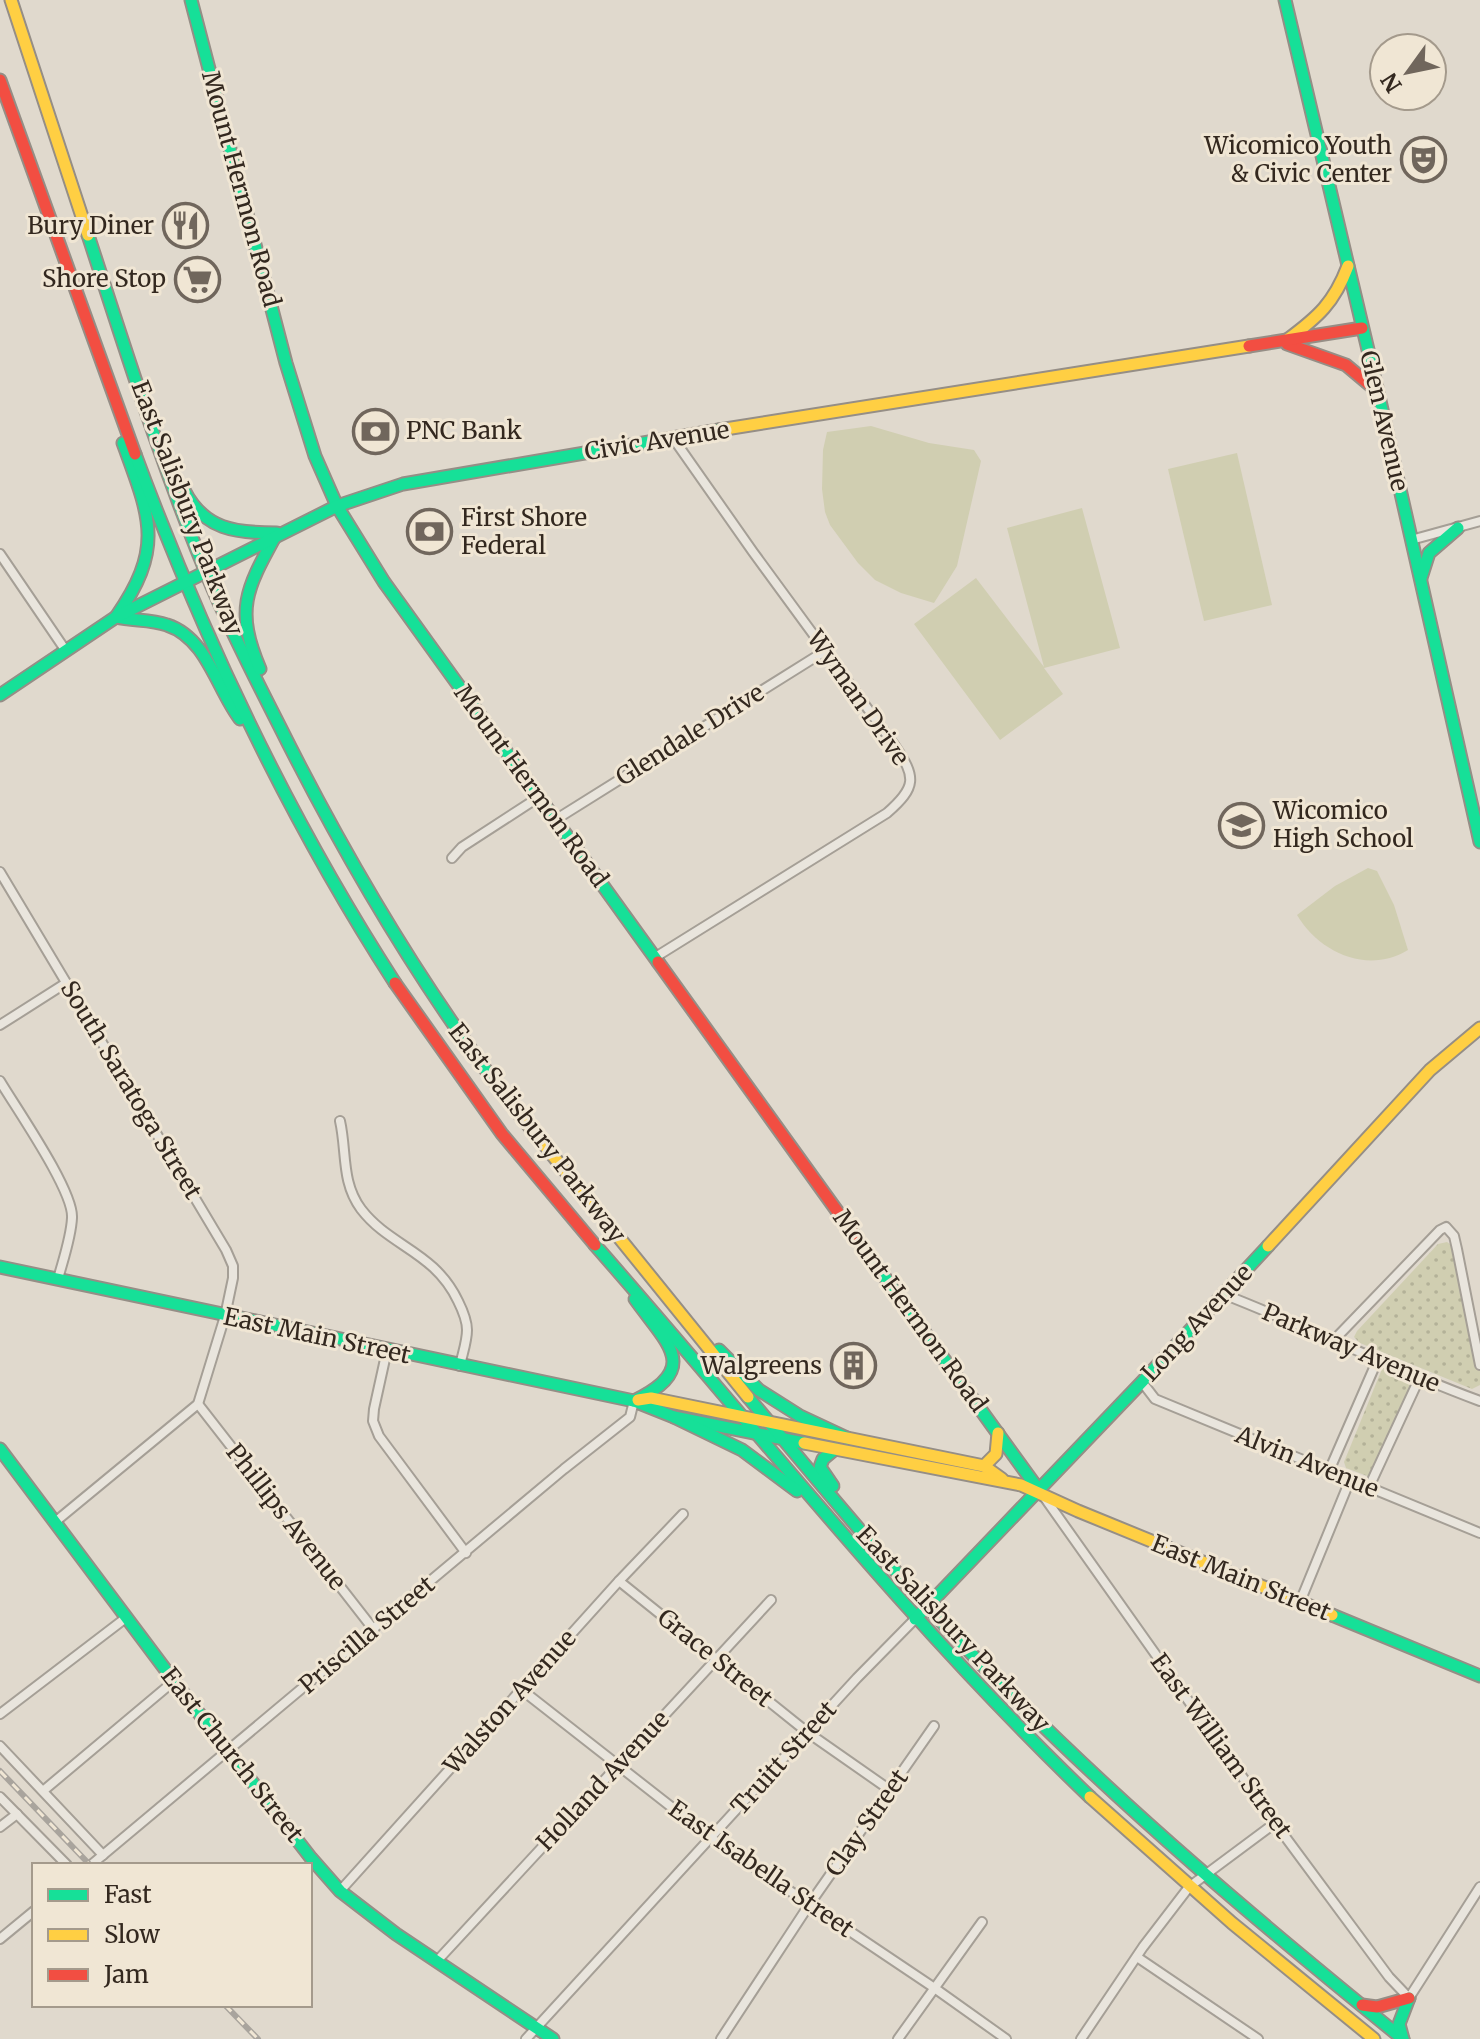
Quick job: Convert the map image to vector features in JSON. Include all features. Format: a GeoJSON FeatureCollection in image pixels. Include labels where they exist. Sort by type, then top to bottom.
{"type":"FeatureCollection","features":[{"type":"Feature","properties":{"kind":"main road","name":"East Salisbury Parkway"},"geometry":{"type":"LineString","coordinates":[[11,0],[135,372],[206,572],[304,775],[397,939],[452,1023],[578,1189],[707,1347],[928,1606],[1035,1718],[1202,1875],[1403,2039]]}},
{"type":"Feature","properties":{"kind":"main road","name":"Mount Hermon Road"},"geometry":{"type":"LineString","coordinates":[[191,0],[291,383],[315,456],[337,506],[384,582],[1038,1489]]}},
{"type":"Feature","properties":{"kind":"main road","name":"Glen Avenue"},"geometry":{"type":"LineString","coordinates":[[1285,0],[1480,842]]}},
{"type":"Feature","properties":{"kind":"main road","name":"East Salisbury Parkway"},"geometry":{"type":"LineString","coordinates":[[0,80],[97,350],[212,650],[252,734],[348,908],[436,1043],[505,1137],[915,1619],[1056,1765],[1189,1887],[1374,2039]]}},
{"type":"Feature","properties":{"kind":"main road"},"geometry":{"type":"LineString","coordinates":[[1283,343],[1331,305],[1338,295],[1348,266]]}},
{"type":"Feature","properties":{"kind":"main road","name":"Civic Avenue"},"geometry":{"type":"LineString","coordinates":[[0,695],[116,617],[277,533],[378,491],[429,479],[673,438],[1362,328]]}},
{"type":"Feature","properties":{"kind":"main road"},"geometry":{"type":"LineString","coordinates":[[1283,343],[1346,365],[1378,392]]}},
{"type":"Feature","properties":{"kind":"main road"},"geometry":{"type":"LineString","coordinates":[[97,350],[119,433],[148,516],[149,551],[145,569],[137,587],[116,617],[170,626],[199,646],[231,709],[252,734]]}},
{"type":"Feature","properties":{"kind":"main road"},"geometry":{"type":"LineString","coordinates":[[135,372],[156,412],[188,501],[195,509],[221,528],[245,533],[277,533],[251,579],[245,597],[245,632],[297,743],[304,775]]}},
{"type":"Feature","properties":{"kind":"main road"},"geometry":{"type":"LineString","coordinates":[[1420,583],[1423,564],[1429,553],[1458,528]]}},
{"type":"Feature","properties":{"kind":"main road"},"geometry":{"type":"LineString","coordinates":[[1462,1041],[1480,1017]]}},
{"type":"Feature","properties":{"kind":"main road","name":"Long Avenue"},"geometry":{"type":"LineString","coordinates":[[915,1619],[1142,1382],[1430,1070],[1480,1028]]}},
{"type":"Feature","properties":{"kind":"main road","name":"East Main Street"},"geometry":{"type":"LineString","coordinates":[[0,1267],[634,1401],[674,1417],[984,1479],[1002,1479],[1038,1489],[1078,1511],[1480,1676]]}},
{"type":"Feature","properties":{"kind":"main road"},"geometry":{"type":"LineString","coordinates":[[618,1268],[643,1312],[672,1353],[671,1373],[667,1381],[634,1401]]}},
{"type":"Feature","properties":{"kind":"main road"},"geometry":{"type":"LineString","coordinates":[[700,1335],[759,1390],[800,1416],[847,1438]]}},
{"type":"Feature","properties":{"kind":"main road","name":"East Main Street"},"geometry":{"type":"LineString","coordinates":[[634,1401],[651,1398],[984,1466],[1002,1479]]}},
{"type":"Feature","properties":{"kind":"main road"},"geometry":{"type":"LineString","coordinates":[[674,1417],[742,1450],[815,1505]]}},
{"type":"Feature","properties":{"kind":"main road"},"geometry":{"type":"LineString","coordinates":[[984,1466],[996,1454],[998,1432]]}},
{"type":"Feature","properties":{"kind":"main road","name":"East Church Street"},"geometry":{"type":"LineString","coordinates":[[0,1449],[174,1681],[340,1891],[553,2039]]}},
{"type":"Feature","properties":{"kind":"main road"},"geometry":{"type":"LineString","coordinates":[[835,1449],[823,1459],[820,1467],[840,1495],[852,1520]]}},
{"type":"Feature","properties":{"kind":"main road"},"geometry":{"type":"LineString","coordinates":[[1358,2003],[1374,2008],[1409,1998]]}},
{"type":"Feature","properties":{"kind":"main road"},"geometry":{"type":"LineString","coordinates":[[1403,2039],[1399,2024],[1409,1998]]}},
{"type":"Feature","properties":{"kind":"main road"},"geometry":{"type":"LineString","coordinates":[[1354,2023],[1362,2039]]}},
{"type":"Feature","properties":{"kind":"street","name":"Wyman Drive"},"geometry":{"type":"LineString","coordinates":[[654,958],[887,813],[909,789],[910,771],[673,438]]}},
{"type":"Feature","properties":{"kind":"street"},"geometry":{"type":"LineString","coordinates":[[1411,540],[1480,521]]}},
{"type":"Feature","properties":{"kind":"street"},"geometry":{"type":"LineString","coordinates":[[0,554],[66,651]]}},
{"type":"Feature","properties":{"kind":"street","name":"Glendale Drive"},"geometry":{"type":"LineString","coordinates":[[555,820],[825,651]]}},
{"type":"Feature","properties":{"kind":"street"},"geometry":{"type":"LineString","coordinates":[[452,858],[462,847],[539,797]]}},
{"type":"Feature","properties":{"kind":"street","name":"South Saratoga Street"},"geometry":{"type":"LineString","coordinates":[[0,872],[233,1266],[225,1316],[198,1404]]}},
{"type":"Feature","properties":{"kind":"street"},"geometry":{"type":"LineString","coordinates":[[0,1025],[66,983]]}},
{"type":"Feature","properties":{"kind":"street"},"geometry":{"type":"LineString","coordinates":[[0,1081],[62,1185],[70,1204],[73,1217],[58,1279]]}},
{"type":"Feature","properties":{"kind":"street"},"geometry":{"type":"LineString","coordinates":[[340,1121],[346,1179],[360,1208],[372,1222],[431,1264],[454,1291],[463,1310],[467,1330],[460,1366]]}},
{"type":"Feature","properties":{"kind":"street"},"geometry":{"type":"LineString","coordinates":[[1334,1340],[1409,1260],[1446,1227],[1454,1236],[1480,1365]]}},
{"type":"Feature","properties":{"kind":"street","name":"Parkway Avenue"},"geometry":{"type":"LineString","coordinates":[[1223,1294],[1419,1379],[1480,1401]]}},
{"type":"Feature","properties":{"kind":"street"},"geometry":{"type":"LineString","coordinates":[[387,1350],[373,1421],[379,1436],[466,1553]]}},
{"type":"Feature","properties":{"kind":"street"},"geometry":{"type":"LineString","coordinates":[[1329,1471],[1377,1361]]}},
{"type":"Feature","properties":{"kind":"street"},"geometry":{"type":"LineString","coordinates":[[1369,1487],[1419,1379]]}},
{"type":"Feature","properties":{"kind":"street","name":"Alvin Avenue"},"geometry":{"type":"LineString","coordinates":[[1142,1382],[1155,1399],[1480,1533]]}},
{"type":"Feature","properties":{"kind":"street","name":"Priscilla Street"},"geometry":{"type":"LineString","coordinates":[[93,1863],[630,1417],[634,1401]]}},
{"type":"Feature","properties":{"kind":"street"},"geometry":{"type":"LineString","coordinates":[[55,1522],[198,1404]]}},
{"type":"Feature","properties":{"kind":"street","name":"Phillips Avenue"},"geometry":{"type":"LineString","coordinates":[[198,1404],[374,1630]]}},
{"type":"Feature","properties":{"kind":"street"},"geometry":{"type":"LineString","coordinates":[[1300,1602],[1350,1480]]}},
{"type":"Feature","properties":{"kind":"street","name":"East William Street"},"geometry":{"type":"LineString","coordinates":[[1038,1489],[1275,1823],[1389,1977],[1409,1998]]}},
{"type":"Feature","properties":{"kind":"street","name":"Walston Avenue"},"geometry":{"type":"LineString","coordinates":[[340,1891],[683,1514]]}},
{"type":"Feature","properties":{"kind":"street","name":"Grace Street"},"geometry":{"type":"LineString","coordinates":[[619,1581],[807,1732],[890,1790]]}},
{"type":"Feature","properties":{"kind":"street","name":"Holland Avenue"},"geometry":{"type":"LineString","coordinates":[[437,1961],[771,1600]]}},
{"type":"Feature","properties":{"kind":"street"},"geometry":{"type":"LineString","coordinates":[[0,1714],[127,1617]]}},
{"type":"Feature","properties":{"kind":"street","name":"Truitt Street"},"geometry":{"type":"LineString","coordinates":[[526,2039],[807,1732],[915,1619]]}},
{"type":"Feature","properties":{"kind":"street"},"geometry":{"type":"LineString","coordinates":[[43,1791],[174,1681]]}},
{"type":"Feature","properties":{"kind":"street","name":"East Isabella Street"},"geometry":{"type":"LineString","coordinates":[[522,1690],[711,1838],[1006,2039]]}},
{"type":"Feature","properties":{"kind":"street","name":"Clay Street"},"geometry":{"type":"LineString","coordinates":[[721,2039],[809,1905],[934,1726]]}},
{"type":"Feature","properties":{"kind":"street"},"geometry":{"type":"LineString","coordinates":[[0,1746],[103,1855]]}},
{"type":"Feature","properties":{"kind":"street"},"geometry":{"type":"LineString","coordinates":[[0,1797],[65,1863]]}},
{"type":"Feature","properties":{"kind":"street"},"geometry":{"type":"LineString","coordinates":[[0,1827],[17,1814]]}},
{"type":"Feature","properties":{"kind":"street"},"geometry":{"type":"LineString","coordinates":[[1081,2039],[1189,1887],[1275,1823]]}},
{"type":"Feature","properties":{"kind":"street"},"geometry":{"type":"LineString","coordinates":[[1409,1998],[1480,1887]]}},
{"type":"Feature","properties":{"kind":"street"},"geometry":{"type":"LineString","coordinates":[[0,1939],[32,1913]]}},
{"type":"Feature","properties":{"kind":"street"},"geometry":{"type":"LineString","coordinates":[[898,2039],[982,1922]]}},
{"type":"Feature","properties":{"kind":"street"},"geometry":{"type":"LineString","coordinates":[[1137,1957],[1258,2039]]}},
{"type":"Feature","properties":{"kind":"shaded area"},"geometry":{"type":"Polygon","coordinates":[[[871,426],[929,443],[974,450],[981,461],[957,566],[934,603],[901,593],[875,580],[830,525],[825,512],[822,489],[823,450],[827,432],[871,426]]]}},
{"type":"Feature","properties":{"kind":"shaded area"},"geometry":{"type":"Polygon","coordinates":[[[1237,453],[1272,605],[1204,621],[1168,469],[1237,453]]]}},
{"type":"Feature","properties":{"kind":"shaded area"},"geometry":{"type":"Polygon","coordinates":[[[1082,508],[1120,648],[1044,668],[1063,694],[1000,740],[914,624],[976,578],[1044,667],[1007,528],[1082,508]]]}},
{"type":"Feature","properties":{"kind":"shaded area"},"geometry":{"type":"Polygon","coordinates":[[[1368,868],[1377,871],[1394,905],[1408,950],[1376,960],[1361,960],[1331,949],[1306,928],[1297,915],[1335,886],[1368,868]]]}},
{"type":"Feature","properties":{"kind":"shaded area"},"geometry":{"type":"Polygon","coordinates":[[[1447,1242],[1454,1247],[1480,1368],[1480,1385],[1472,1389],[1360,1343],[1354,1337],[1438,1244],[1447,1242]]]}},
{"type":"Feature","properties":{"kind":"shaded area"},"geometry":{"type":"Polygon","coordinates":[[[1385,1367],[1408,1376],[1411,1383],[1370,1477],[1346,1468],[1344,1462],[1385,1367]]]}},
{"type":"Feature","properties":{"kind":"railway"},"geometry":{"type":"LineString","coordinates":[[0,1771],[88,1863]]}},
{"type":"Feature","properties":{"kind":"railway"},"geometry":{"type":"LineString","coordinates":[[227,2007],[258,2039]]}},
{"type":"Feature","properties":{"kind":"traffic: fast"},"geometry":{"type":"LineString","coordinates":[[191,0],[286,363],[315,456],[337,506],[384,582],[658,962]]}},
{"type":"Feature","properties":{"kind":"traffic: fast"},"geometry":{"type":"LineString","coordinates":[[1285,0],[1480,842]]}},
{"type":"Feature","properties":{"kind":"traffic: fast"},"geometry":{"type":"LineString","coordinates":[[88,235],[178,502],[245,657],[332,827],[390,926],[452,1022],[520,1115]]}},
{"type":"Feature","properties":{"kind":"traffic: fast"},"geometry":{"type":"LineString","coordinates":[[0,695],[116,617],[337,506],[403,484],[719,430]]}},
{"type":"Feature","properties":{"kind":"traffic: fast"},"geometry":{"type":"LineString","coordinates":[[123,443],[146,512],[148,532],[142,571],[116,617],[161,623],[192,641],[240,719]]}},
{"type":"Feature","properties":{"kind":"traffic: fast"},"geometry":{"type":"LineString","coordinates":[[135,454],[190,592],[250,726],[319,856],[395,983]]}},
{"type":"Feature","properties":{"kind":"traffic: fast"},"geometry":{"type":"LineString","coordinates":[[184,490],[201,514],[211,521],[235,530],[277,533],[252,584],[246,614],[247,630],[260,669]]}},
{"type":"Feature","properties":{"kind":"traffic: fast"},"geometry":{"type":"LineString","coordinates":[[1421,578],[1429,553],[1458,528]]}},
{"type":"Feature","properties":{"kind":"traffic: fast"},"geometry":{"type":"LineString","coordinates":[[595,1245],[836,1527],[960,1665],[1090,1797]]}},
{"type":"Feature","properties":{"kind":"traffic: fast"},"geometry":{"type":"LineString","coordinates":[[915,1619],[1268,1246]]}},
{"type":"Feature","properties":{"kind":"traffic: fast"},"geometry":{"type":"LineString","coordinates":[[868,1254],[1038,1489]]}},
{"type":"Feature","properties":{"kind":"traffic: fast"},"geometry":{"type":"LineString","coordinates":[[0,1267],[634,1401],[674,1417],[804,1443]]}},
{"type":"Feature","properties":{"kind":"traffic: fast"},"geometry":{"type":"LineString","coordinates":[[634,1401],[655,1389],[673,1366],[667,1342],[635,1299]]}},
{"type":"Feature","properties":{"kind":"traffic: fast"},"geometry":{"type":"LineString","coordinates":[[719,1350],[759,1390],[800,1416],[847,1438]]}},
{"type":"Feature","properties":{"kind":"traffic: fast"},"geometry":{"type":"LineString","coordinates":[[748,1397],[900,1576],[1043,1726],[1194,1864],[1403,2039]]}},
{"type":"Feature","properties":{"kind":"traffic: fast"},"geometry":{"type":"LineString","coordinates":[[674,1417],[742,1450],[797,1491]]}},
{"type":"Feature","properties":{"kind":"traffic: fast"},"geometry":{"type":"LineString","coordinates":[[0,1449],[174,1681],[340,1891],[396,1934],[553,2039]]}},
{"type":"Feature","properties":{"kind":"traffic: fast"},"geometry":{"type":"LineString","coordinates":[[833,1486],[820,1467],[823,1459],[835,1449]]}},
{"type":"Feature","properties":{"kind":"traffic: fast"},"geometry":{"type":"LineString","coordinates":[[1332,1615],[1480,1676]]}},
{"type":"Feature","properties":{"kind":"traffic: fast"},"geometry":{"type":"LineString","coordinates":[[1403,2039],[1399,2024],[1409,1998]]}},
{"type":"Feature","properties":{"kind":"traffic: slow"},"geometry":{"type":"LineString","coordinates":[[11,0],[88,235]]}},
{"type":"Feature","properties":{"kind":"traffic: slow"},"geometry":{"type":"LineString","coordinates":[[1287,340],[1324,308],[1348,266]]}},
{"type":"Feature","properties":{"kind":"traffic: slow"},"geometry":{"type":"LineString","coordinates":[[719,430],[1249,346]]}},
{"type":"Feature","properties":{"kind":"traffic: slow"},"geometry":{"type":"LineString","coordinates":[[1268,1246],[1430,1070],[1480,1028]]}},
{"type":"Feature","properties":{"kind":"traffic: slow"},"geometry":{"type":"LineString","coordinates":[[520,1115],[748,1397]]}},
{"type":"Feature","properties":{"kind":"traffic: slow"},"geometry":{"type":"LineString","coordinates":[[638,1400],[651,1398],[984,1466],[1002,1479]]}},
{"type":"Feature","properties":{"kind":"traffic: slow"},"geometry":{"type":"LineString","coordinates":[[984,1466],[996,1454],[998,1433]]}},
{"type":"Feature","properties":{"kind":"traffic: slow"},"geometry":{"type":"LineString","coordinates":[[804,1443],[1021,1485],[1332,1615]]}},
{"type":"Feature","properties":{"kind":"traffic: slow"},"geometry":{"type":"LineString","coordinates":[[1090,1797],[1232,1923],[1374,2039]]}},
{"type":"Feature","properties":{"kind":"traffic: jam"},"geometry":{"type":"LineString","coordinates":[[0,80],[135,454]]}},
{"type":"Feature","properties":{"kind":"traffic: jam"},"geometry":{"type":"LineString","coordinates":[[1249,346],[1362,328]]}},
{"type":"Feature","properties":{"kind":"traffic: jam"},"geometry":{"type":"LineString","coordinates":[[1287,344],[1346,365],[1377,391]]}},
{"type":"Feature","properties":{"kind":"traffic: jam"},"geometry":{"type":"LineString","coordinates":[[658,962],[868,1254]]}},
{"type":"Feature","properties":{"kind":"traffic: jam"},"geometry":{"type":"LineString","coordinates":[[395,983],[502,1134],[595,1245]]}},
{"type":"Feature","properties":{"kind":"traffic: jam"},"geometry":{"type":"LineString","coordinates":[[1362,2005],[1377,2007],[1409,1998]]}},
{"type":"Feature","properties":{"kind":"place","name":"Wicomico Youth & Civic Center"},"geometry":{"type":"Point","coordinates":[1423,160]}},
{"type":"Feature","properties":{"kind":"place","name":"Bury Diner"},"geometry":{"type":"Point","coordinates":[185,226]}},
{"type":"Feature","properties":{"kind":"place","name":"Shore Stop"},"geometry":{"type":"Point","coordinates":[197,279]}},
{"type":"Feature","properties":{"kind":"place","name":"PNC Bank"},"geometry":{"type":"Point","coordinates":[375,431]}},
{"type":"Feature","properties":{"kind":"place","name":"First Shore Federal"},"geometry":{"type":"Point","coordinates":[430,532]}},
{"type":"Feature","properties":{"kind":"place","name":"Wicomico High School"},"geometry":{"type":"Point","coordinates":[1242,825]}},
{"type":"Feature","properties":{"kind":"place","name":"Walgreens"},"geometry":{"type":"Point","coordinates":[853,1366]}}]}
